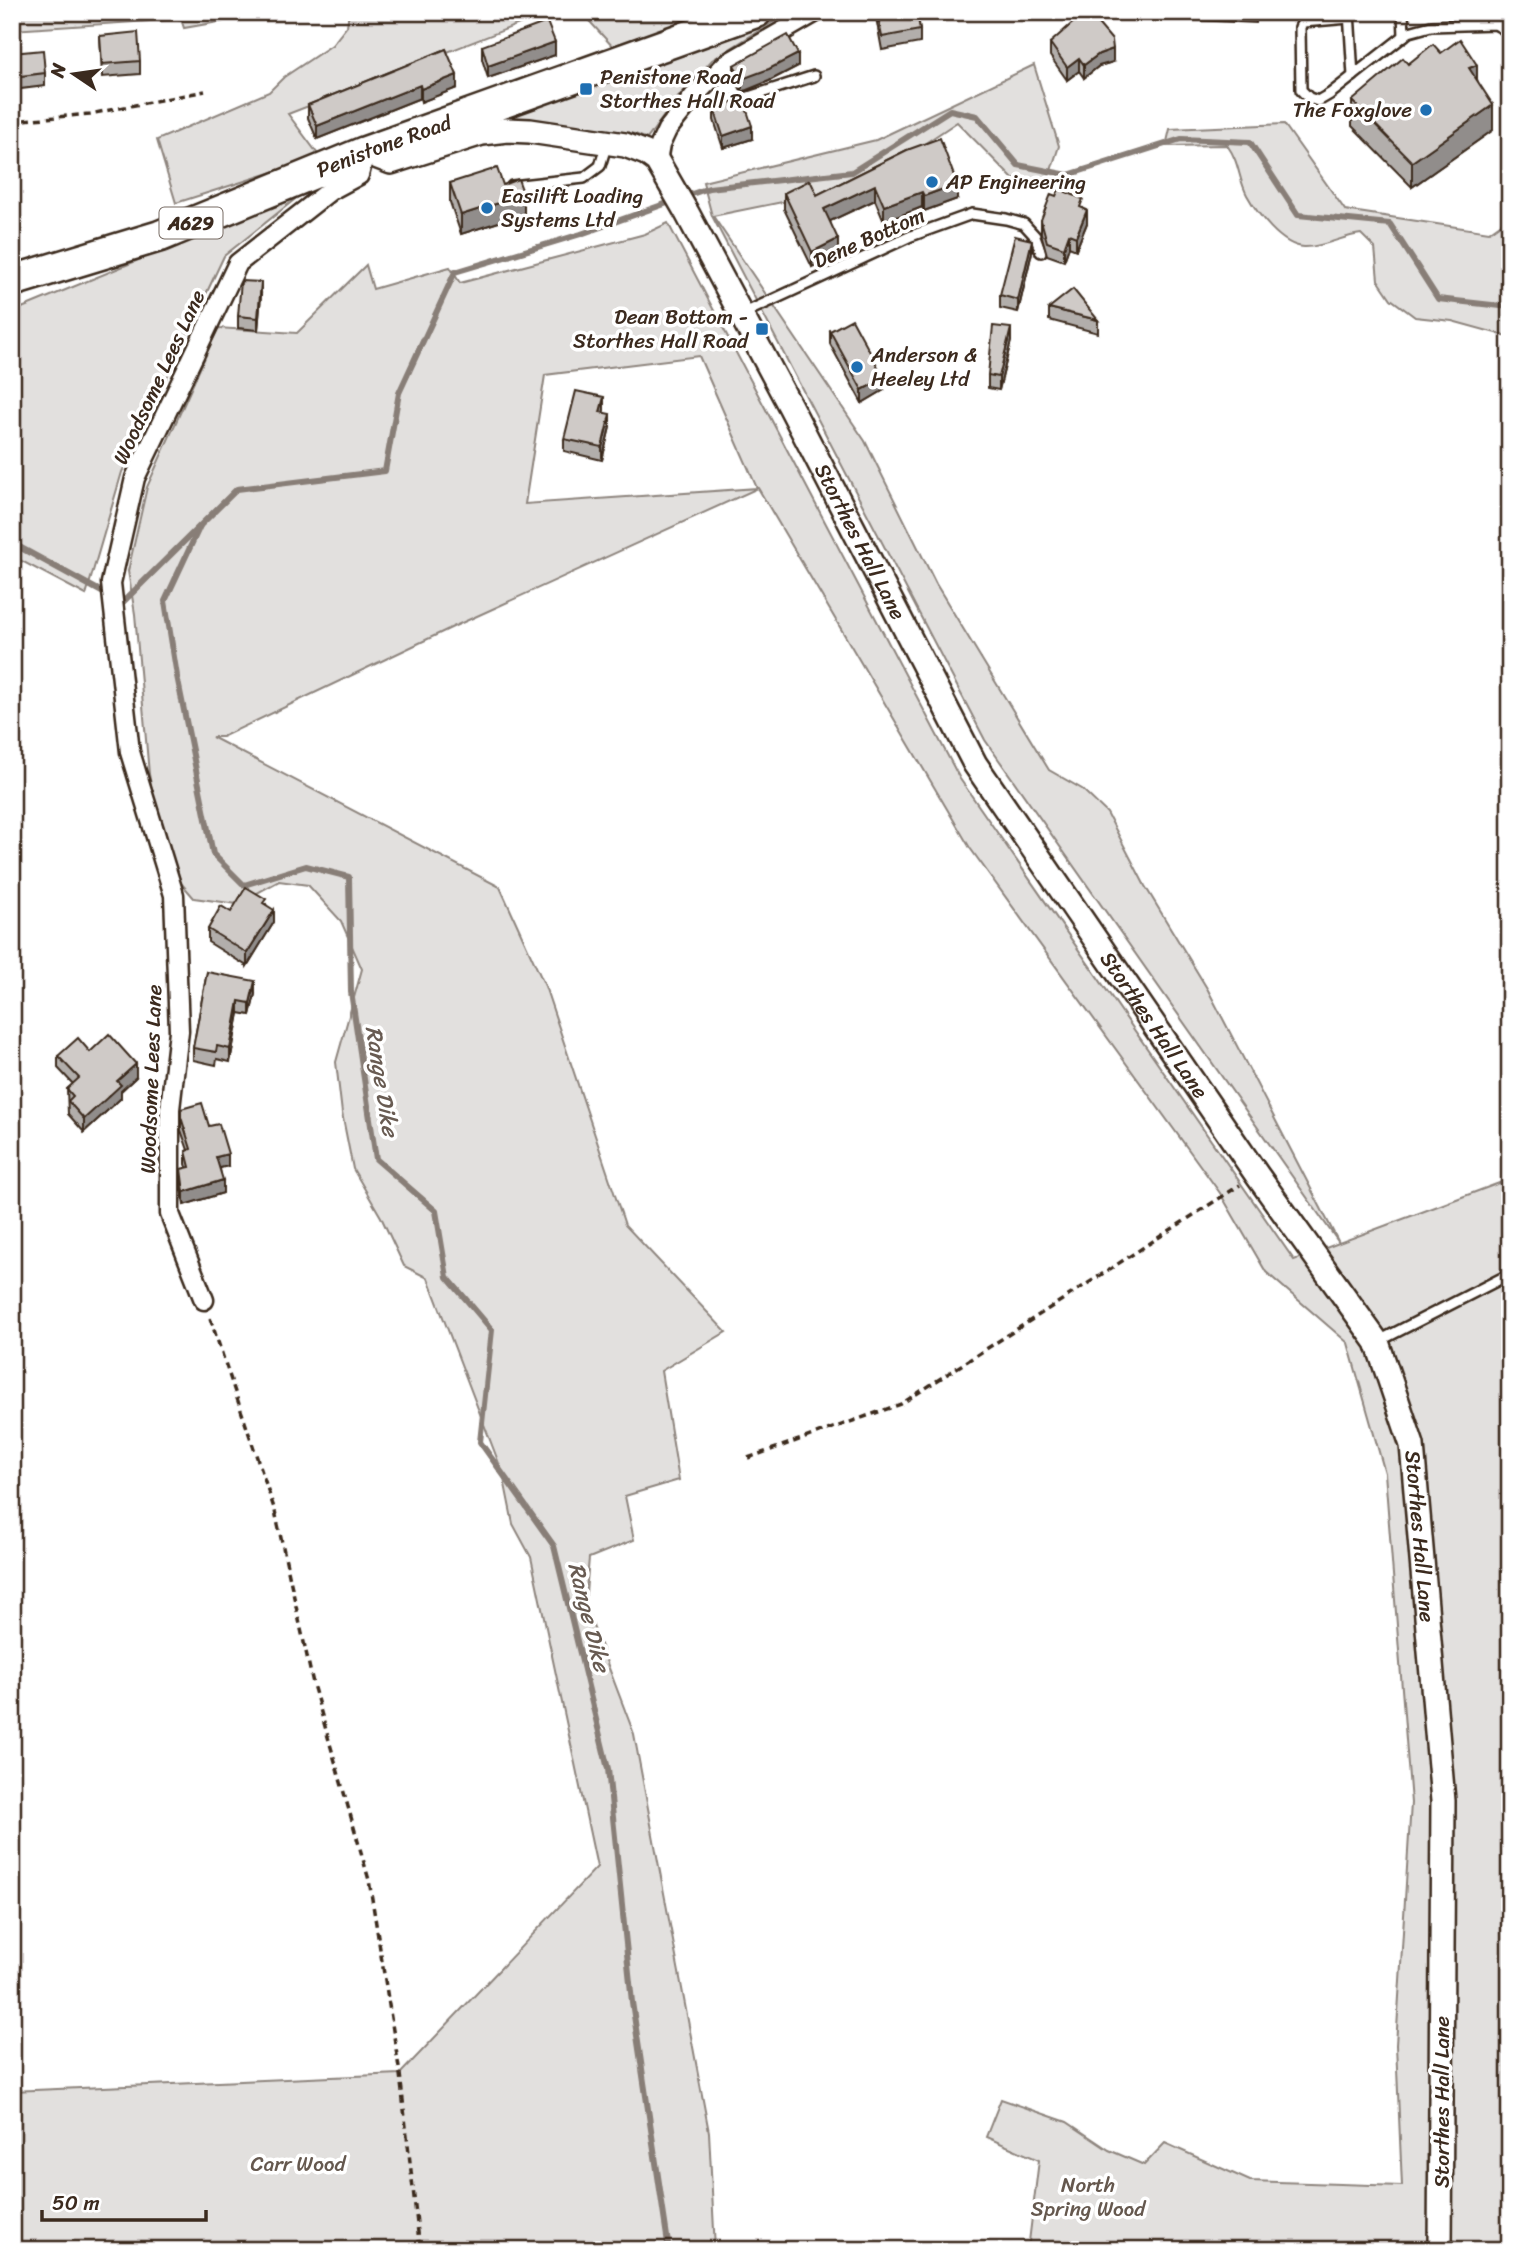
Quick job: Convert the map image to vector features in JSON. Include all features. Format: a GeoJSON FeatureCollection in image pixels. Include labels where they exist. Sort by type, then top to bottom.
{"type":"FeatureCollection","features":[{"type":"Feature","properties":{"kind":"highway","name":"Penistone Road"},"geometry":{"type":"LineString","coordinates":[[12,281],[160,236],[365,152],[756,12]]}},
{"type":"Feature","properties":{"kind":"street"},"geometry":{"type":"LineString","coordinates":[[661,169],[660,145],[667,130],[694,96],[726,64],[816,12]]}},
{"type":"Feature","properties":{"kind":"street"},"geometry":{"type":"LineString","coordinates":[[365,152],[391,162],[482,133],[507,130],[625,145],[646,153],[661,169]]}},
{"type":"Feature","properties":{"kind":"street","name":"Woodsome Lees Lane"},"geometry":{"type":"LineString","coordinates":[[204,1300],[170,1214],[170,1109],[179,1031],[174,895],[130,752],[111,583],[135,478],[238,263],[331,190],[359,175],[365,152]]}},
{"type":"Feature","properties":{"kind":"street","name":"Storthes Hall Lane"},"geometry":{"type":"LineString","coordinates":[[661,169],[875,567],[975,765],[1257,1175],[1377,1342],[1412,1445],[1443,1801],[1440,2250]]}},
{"type":"Feature","properties":{"kind":"lane"},"geometry":{"type":"LineString","coordinates":[[1403,12],[1404,36]]}},
{"type":"Feature","properties":{"kind":"lane"},"geometry":{"type":"LineString","coordinates":[[1353,76],[1349,15],[1303,22],[1300,27],[1301,90],[1309,98],[1318,101],[1353,76],[1404,36],[1431,26],[1495,24],[1508,31],[1510,37]]}},
{"type":"Feature","properties":{"kind":"lane"},"geometry":{"type":"LineString","coordinates":[[694,96],[711,105],[733,102],[814,76]]}},
{"type":"Feature","properties":{"kind":"lane"},"geometry":{"type":"LineString","coordinates":[[512,186],[584,178],[600,166],[607,142]]}},
{"type":"Feature","properties":{"kind":"lane","name":"Dene Bottom"},"geometry":{"type":"LineString","coordinates":[[741,315],[911,236],[972,214],[1006,219],[1024,225],[1035,236],[1041,252]]}},
{"type":"Feature","properties":{"kind":"lane"},"geometry":{"type":"LineString","coordinates":[[1377,1342],[1510,1274]]}},
{"type":"Feature","properties":{"kind":"path"},"geometry":{"type":"LineString","coordinates":[[12,121],[90,114],[205,91]]}},
{"type":"Feature","properties":{"kind":"path"},"geometry":{"type":"LineString","coordinates":[[748,1458],[901,1404],[1257,1175]]}},
{"type":"Feature","properties":{"kind":"path"},"geometry":{"type":"LineString","coordinates":[[204,1300],[275,1511],[314,1688],[369,1880],[400,2074],[419,2250]]}},
{"type":"Feature","properties":{"kind":"green space"},"geometry":{"type":"Polygon","coordinates":[[[12,12],[275,12],[184,28],[181,19],[12,30],[12,12]]]}},
{"type":"Feature","properties":{"kind":"green space"},"geometry":{"type":"Polygon","coordinates":[[[349,12],[550,12],[288,114],[320,157],[176,203],[157,140],[269,92],[284,77],[332,45],[347,26],[349,12]]]}},
{"type":"Feature","properties":{"kind":"green space"},"geometry":{"type":"Polygon","coordinates":[[[581,12],[720,12],[614,48],[581,12]]]}},
{"type":"Feature","properties":{"kind":"green space"},"geometry":{"type":"Polygon","coordinates":[[[781,17],[712,60],[674,102],[647,139],[635,134],[504,119],[484,121],[781,17]]]}},
{"type":"Feature","properties":{"kind":"green space"},"geometry":{"type":"Polygon","coordinates":[[[1034,65],[1059,146],[1047,183],[1013,179],[957,122],[861,186],[713,216],[865,441],[936,584],[1049,770],[1082,789],[1107,813],[1145,886],[1208,990],[1339,1243],[985,740],[712,216],[703,182],[876,140],[1034,65]]]}},
{"type":"Feature","properties":{"kind":"green space"},"geometry":{"type":"Polygon","coordinates":[[[1284,124],[1345,210],[1489,232],[1510,217],[1510,337],[1452,321],[1415,317],[1391,299],[1378,280],[1375,248],[1361,234],[1311,247],[1295,245],[1278,235],[1251,202],[1227,145],[1166,146],[1170,129],[1284,124]]]}},
{"type":"Feature","properties":{"kind":"green space"},"geometry":{"type":"Polygon","coordinates":[[[304,192],[224,256],[122,472],[86,595],[12,556],[12,312],[304,192]]]}},
{"type":"Feature","properties":{"kind":"green space"},"geometry":{"type":"Polygon","coordinates":[[[668,223],[960,779],[1294,1260],[1510,1179],[1510,2250],[1028,2250],[1039,2160],[986,2137],[1001,2099],[1067,2122],[1109,2150],[1144,2165],[1165,2143],[1250,2181],[1402,2186],[1396,2045],[1411,1803],[1385,1473],[1348,1343],[1266,1272],[1220,1193],[970,848],[758,488],[455,626],[222,737],[212,737],[500,887],[545,986],[625,1225],[726,1332],[661,1371],[679,1480],[625,1496],[634,1540],[589,1558],[585,1605],[634,1734],[709,2132],[715,2250],[12,2250],[12,2091],[400,2074],[597,1867],[531,1557],[513,1524],[503,1474],[428,1278],[404,1266],[381,1217],[353,1169],[336,1062],[362,969],[341,921],[308,885],[279,881],[237,904],[194,898],[174,875],[157,819],[149,774],[135,614],[128,571],[147,487],[218,328],[297,333],[366,265],[373,289],[450,267],[460,283],[645,234],[668,223]],[[699,356],[545,375],[525,504],[757,488],[699,356]]]}},
{"type":"Feature","properties":{"kind":"building"},"geometry":{"type":"Polygon","coordinates":[[[877,12],[917,12],[920,30],[882,37],[877,12]]]}},
{"type":"Feature","properties":{"kind":"building"},"geometry":{"type":"Polygon","coordinates":[[[1088,12],[1112,40],[1113,49],[1099,54],[1084,65],[1079,58],[1067,67],[1050,43],[1088,12]]]}},
{"type":"Feature","properties":{"kind":"building"},"geometry":{"type":"Polygon","coordinates":[[[547,22],[555,42],[488,66],[482,46],[547,22]]]}},
{"type":"Feature","properties":{"kind":"building"},"geometry":{"type":"Polygon","coordinates":[[[138,32],[140,61],[102,64],[100,36],[138,32]]]}},
{"type":"Feature","properties":{"kind":"building"},"geometry":{"type":"Polygon","coordinates":[[[788,35],[798,54],[742,79],[734,65],[788,35]]]}},
{"type":"Feature","properties":{"kind":"building","name":"The Foxglove"},"geometry":{"type":"Polygon","coordinates":[[[1460,39],[1477,65],[1469,68],[1493,105],[1412,162],[1352,101],[1403,58],[1408,64],[1433,44],[1441,53],[1460,39]]]}},
{"type":"Feature","properties":{"kind":"building"},"geometry":{"type":"Polygon","coordinates":[[[446,49],[457,75],[421,89],[420,85],[317,126],[308,105],[446,49]]]}},
{"type":"Feature","properties":{"kind":"building"},"geometry":{"type":"Polygon","coordinates":[[[43,50],[45,73],[12,77],[12,53],[43,50]]]}},
{"type":"Feature","properties":{"kind":"building"},"geometry":{"type":"Polygon","coordinates":[[[743,98],[752,126],[723,136],[714,108],[743,98]]]}},
{"type":"Feature","properties":{"kind":"building"},"geometry":{"type":"Polygon","coordinates":[[[940,138],[957,184],[924,196],[922,192],[884,206],[875,185],[824,209],[838,239],[812,252],[784,193],[810,180],[817,195],[907,150],[940,138]]]}},
{"type":"Feature","properties":{"kind":"building"},"geometry":{"type":"Polygon","coordinates":[[[497,168],[503,185],[518,179],[524,195],[461,215],[450,183],[497,168]]]}},
{"type":"Feature","properties":{"kind":"building"},"geometry":{"type":"Polygon","coordinates":[[[1059,189],[1083,199],[1080,207],[1087,210],[1076,237],[1069,234],[1064,248],[1047,242],[1041,220],[1051,194],[1056,196],[1059,189]]]}},
{"type":"Feature","properties":{"kind":"building"},"geometry":{"type":"Polygon","coordinates":[[[12,219],[19,228],[12,234],[12,219]]]}},
{"type":"Feature","properties":{"kind":"building"},"geometry":{"type":"Polygon","coordinates":[[[1015,236],[1032,240],[1018,300],[1000,295],[1015,236]]]}},
{"type":"Feature","properties":{"kind":"building"},"geometry":{"type":"Polygon","coordinates":[[[241,281],[261,282],[258,318],[238,316],[241,281]]]}},
{"type":"Feature","properties":{"kind":"building"},"geometry":{"type":"Polygon","coordinates":[[[1073,289],[1098,320],[1049,308],[1073,289]]]}},
{"type":"Feature","properties":{"kind":"building","name":"Anderson & Heeley Ltd"},"geometry":{"type":"Polygon","coordinates":[[[852,319],[884,378],[862,390],[830,331],[852,319]]]}},
{"type":"Feature","properties":{"kind":"building"},"geometry":{"type":"Polygon","coordinates":[[[993,326],[1011,328],[999,377],[988,375],[993,326]]]}},
{"type":"Feature","properties":{"kind":"building"},"geometry":{"type":"Polygon","coordinates":[[[576,391],[604,397],[600,412],[610,414],[602,447],[564,439],[576,391]]]}},
{"type":"Feature","properties":{"kind":"building"},"geometry":{"type":"Polygon","coordinates":[[[246,887],[266,899],[263,903],[274,910],[247,953],[208,929],[221,906],[231,912],[246,887]]]}},
{"type":"Feature","properties":{"kind":"building"},"geometry":{"type":"Polygon","coordinates":[[[207,972],[255,981],[250,1003],[239,1001],[230,1049],[217,1046],[216,1052],[193,1048],[207,972]]]}},
{"type":"Feature","properties":{"kind":"building"},"geometry":{"type":"Polygon","coordinates":[[[109,1034],[136,1064],[117,1081],[121,1085],[84,1119],[68,1101],[73,1096],[67,1089],[79,1078],[58,1056],[78,1038],[90,1052],[109,1034]]]}},
{"type":"Feature","properties":{"kind":"building"},"geometry":{"type":"Polygon","coordinates":[[[202,1103],[209,1126],[219,1124],[228,1154],[216,1157],[223,1180],[184,1192],[181,1169],[190,1167],[186,1151],[191,1149],[181,1109],[202,1103]]]}},
{"type":"Feature","properties":{"kind":"waterway"},"geometry":{"type":"LineString","coordinates":[[683,197],[709,188],[852,172],[950,110],[977,116],[1018,165],[1068,175],[1181,139],[1250,142],[1298,215],[1390,224],[1438,299],[1510,307]]}},
{"type":"Feature","properties":{"kind":"waterway"},"geometry":{"type":"LineString","coordinates":[[12,543],[122,603],[237,489],[385,471],[399,393],[455,272],[581,234],[673,201]]}},
{"type":"Feature","properties":{"kind":"waterway","name":"Range Dike"},"geometry":{"type":"LineString","coordinates":[[200,526],[165,601],[177,676],[213,854],[244,885],[306,866],[349,877],[351,992],[376,1159],[436,1211],[447,1277],[492,1330],[480,1442],[554,1546],[608,1769],[632,2002],[669,2250]]}},
{"type":"Feature","properties":{"kind":"place","name":"Penistone Road Storthes Hall Road"},"geometry":{"type":"Point","coordinates":[586,89]}},
{"type":"Feature","properties":{"kind":"place","name":"The Foxglove"},"geometry":{"type":"Point","coordinates":[1426,110]}},
{"type":"Feature","properties":{"kind":"place","name":"AP Engineering"},"geometry":{"type":"Point","coordinates":[932,182]}},
{"type":"Feature","properties":{"kind":"place","name":"Easilift Loading Systems Ltd"},"geometry":{"type":"Point","coordinates":[487,208]}},
{"type":"Feature","properties":{"kind":"place","name":"Dean Bottom - Storthes Hall Road"},"geometry":{"type":"Point","coordinates":[762,329]}},
{"type":"Feature","properties":{"kind":"place","name":"Anderson & Heeley Ltd"},"geometry":{"type":"Point","coordinates":[857,367]}},
{"type":"Feature","properties":{"kind":"park label","name":"Carr Wood"},"geometry":{"type":"Point","coordinates":[298,2164]}},
{"type":"Feature","properties":{"kind":"park label","name":"North Spring Wood"},"geometry":{"type":"Point","coordinates":[1088,2197]}}]}
